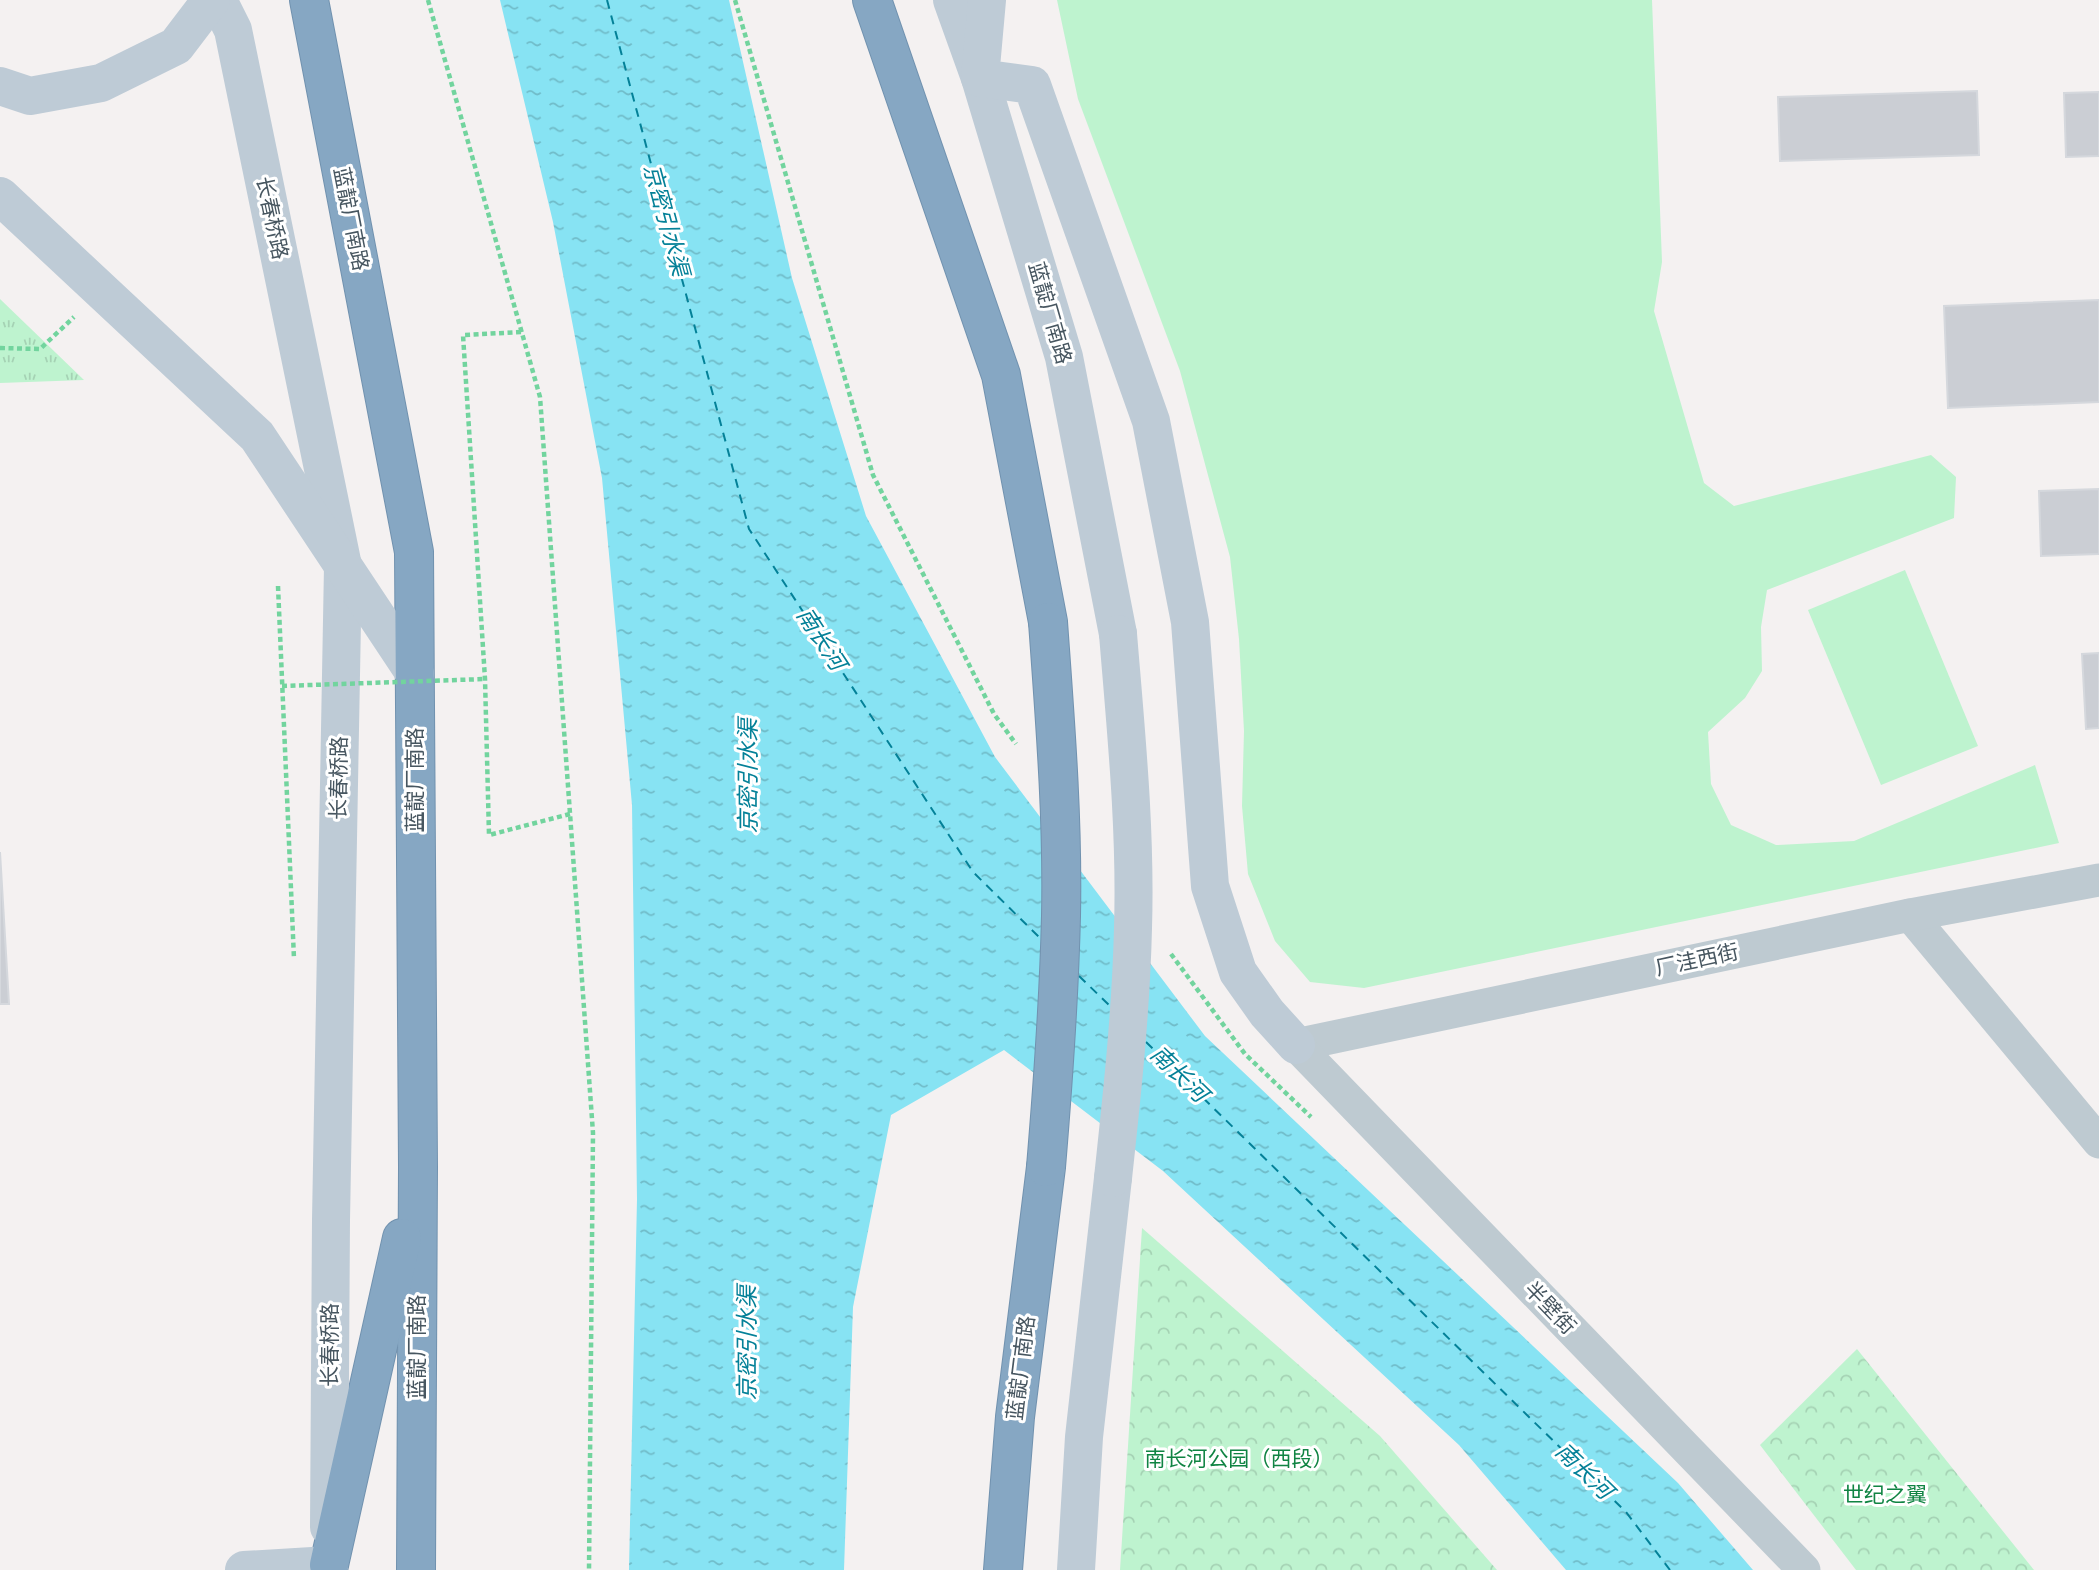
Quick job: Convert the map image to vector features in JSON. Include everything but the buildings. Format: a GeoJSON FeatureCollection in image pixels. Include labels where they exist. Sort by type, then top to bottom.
{"type":"FeatureCollection","features":[{"type":"Feature","properties":{"kind":"highway","name":"蓝靛厂南路"},"geometry":{"type":"LineString","coordinates":[[309,0],[414,552],[418,1167],[416,1570]]}},
{"type":"Feature","properties":{"kind":"highway","name":"蓝靛厂南路"},"geometry":{"type":"LineString","coordinates":[[872,0],[1001,375],[1048,622],[1059,782],[1061,914],[1056,1039],[1046,1167],[1015,1417],[1003,1570]]}},
{"type":"Feature","properties":{"kind":"highway"},"geometry":{"type":"LineString","coordinates":[[329,1568],[418,1167]]}},
{"type":"Feature","properties":{"kind":"street"},"geometry":{"type":"LineString","coordinates":[[0,86],[30,96],[101,83],[176,47],[211,0]]}},
{"type":"Feature","properties":{"kind":"street","name":"长春桥路"},"geometry":{"type":"LineString","coordinates":[[218,0],[233,30],[343,566],[331,1206],[329,1568]]}},
{"type":"Feature","properties":{"kind":"street","name":"蓝靛厂南路"},"geometry":{"type":"LineString","coordinates":[[951,0],[980,78],[1064,357],[1118,634],[1131,791],[1133,926],[1127,1059],[1084,1437],[1076,1570]]}},
{"type":"Feature","properties":{"kind":"street"},"geometry":{"type":"LineString","coordinates":[[987,0],[980,78],[1032,85],[1151,421],[1190,622],[1210,886],[1238,972],[1267,1013],[1296,1045]]}},
{"type":"Feature","properties":{"kind":"street"},"geometry":{"type":"LineString","coordinates":[[0,196],[257,436],[415,674]]}},
{"type":"Feature","properties":{"kind":"street","name":"厂洼西街"},"geometry":{"type":"LineString","coordinates":[[1296,1045],[1910,915],[2099,880]]}},
{"type":"Feature","properties":{"kind":"street"},"geometry":{"type":"LineString","coordinates":[[1910,915],[2099,1142]]}},
{"type":"Feature","properties":{"kind":"street","name":"半壁街"},"geometry":{"type":"LineString","coordinates":[[1296,1045],[1804,1570]]}},
{"type":"Feature","properties":{"kind":"street"},"geometry":{"type":"LineString","coordinates":[[244,1570],[329,1568]]}},
{"type":"Feature","properties":{"kind":"path"},"geometry":{"type":"LineString","coordinates":[[428,0],[540,397],[593,1133],[589,1570]]}},
{"type":"Feature","properties":{"kind":"path"},"geometry":{"type":"LineString","coordinates":[[0,348],[40,348],[102,290]]}},
{"type":"Feature","properties":{"kind":"path"},"geometry":{"type":"LineString","coordinates":[[521,331],[463,335],[485,679],[489,835],[570,814]]}},
{"type":"Feature","properties":{"kind":"path"},"geometry":{"type":"LineString","coordinates":[[278,586],[294,963]]}},
{"type":"Feature","properties":{"kind":"path"},"geometry":{"type":"LineString","coordinates":[[282,686],[485,679]]}},
{"type":"Feature","properties":{"kind":"green space"},"geometry":{"type":"Polygon","coordinates":[[[1057,0],[1652,0],[1662,262],[1654,311],[1704,483],[1734,506],[1931,455],[1956,477],[1954,518],[1767,590],[1761,627],[1762,671],[1745,698],[1708,732],[1711,784],[1731,825],[1776,845],[1854,841],[2035,765],[2059,843],[1364,988],[1310,982],[1275,941],[1248,874],[1242,806],[1244,731],[1239,639],[1230,557],[1180,371],[1078,99],[1057,0]]]}},
{"type":"Feature","properties":{"kind":"green space"},"geometry":{"type":"Polygon","coordinates":[[[0,299],[84,380],[0,383],[0,299]]]}},
{"type":"Feature","properties":{"kind":"green space"},"geometry":{"type":"Polygon","coordinates":[[[1905,570],[1978,746],[1881,785],[1808,610],[1905,570]]]}},
{"type":"Feature","properties":{"kind":"green space","name":"南长河公园（西段）"},"geometry":{"type":"Polygon","coordinates":[[[1142,1228],[1380,1436],[1497,1570],[1120,1570],[1142,1228]]]}},
{"type":"Feature","properties":{"kind":"green space","name":"世纪之翼"},"geometry":{"type":"Polygon","coordinates":[[[1857,1349],[2034,1570],[1856,1570],[1760,1445],[1857,1349]]]}},
{"type":"Feature","properties":{"kind":"water"},"geometry":{"type":"Polygon","coordinates":[[[500,0],[729,0],[792,278],[866,516],[995,757],[1205,1036],[1678,1483],[1753,1570],[1566,1570],[1459,1445],[1163,1171],[1004,1050],[891,1115],[853,1307],[844,1570],[629,1570],[637,1199],[632,805],[602,478],[553,222],[500,0]]]}},
{"type":"Feature","properties":{"kind":"ferry route"},"geometry":{"type":"LineString","coordinates":[[607,0],[749,529],[973,872],[1042,940]]}},
{"type":"Feature","properties":{"kind":"ferry route"},"geometry":{"type":"LineString","coordinates":[[1079,976],[1110,1006]]}},
{"type":"Feature","properties":{"kind":"ferry route"},"geometry":{"type":"LineString","coordinates":[[1146,1042],[1626,1512],[1670,1570]]}},
{"type":"Feature","properties":{"kind":"water label","name":"京密引水渠"},"geometry":{"type":"Point","coordinates":[666,220]}},
{"type":"Feature","properties":{"kind":"water label","name":"南长河"},"geometry":{"type":"Point","coordinates":[821,639]}},
{"type":"Feature","properties":{"kind":"water label","name":"京密引水渠"},"geometry":{"type":"Point","coordinates":[748,776]}},
{"type":"Feature","properties":{"kind":"water label","name":"南长河"},"geometry":{"type":"Point","coordinates":[1179,1074]}},
{"type":"Feature","properties":{"kind":"water label","name":"京密引水渠"},"geometry":{"type":"Point","coordinates":[747,1343]}},
{"type":"Feature","properties":{"kind":"water label","name":"南长河"},"geometry":{"type":"Point","coordinates":[1584,1471]}}]}
